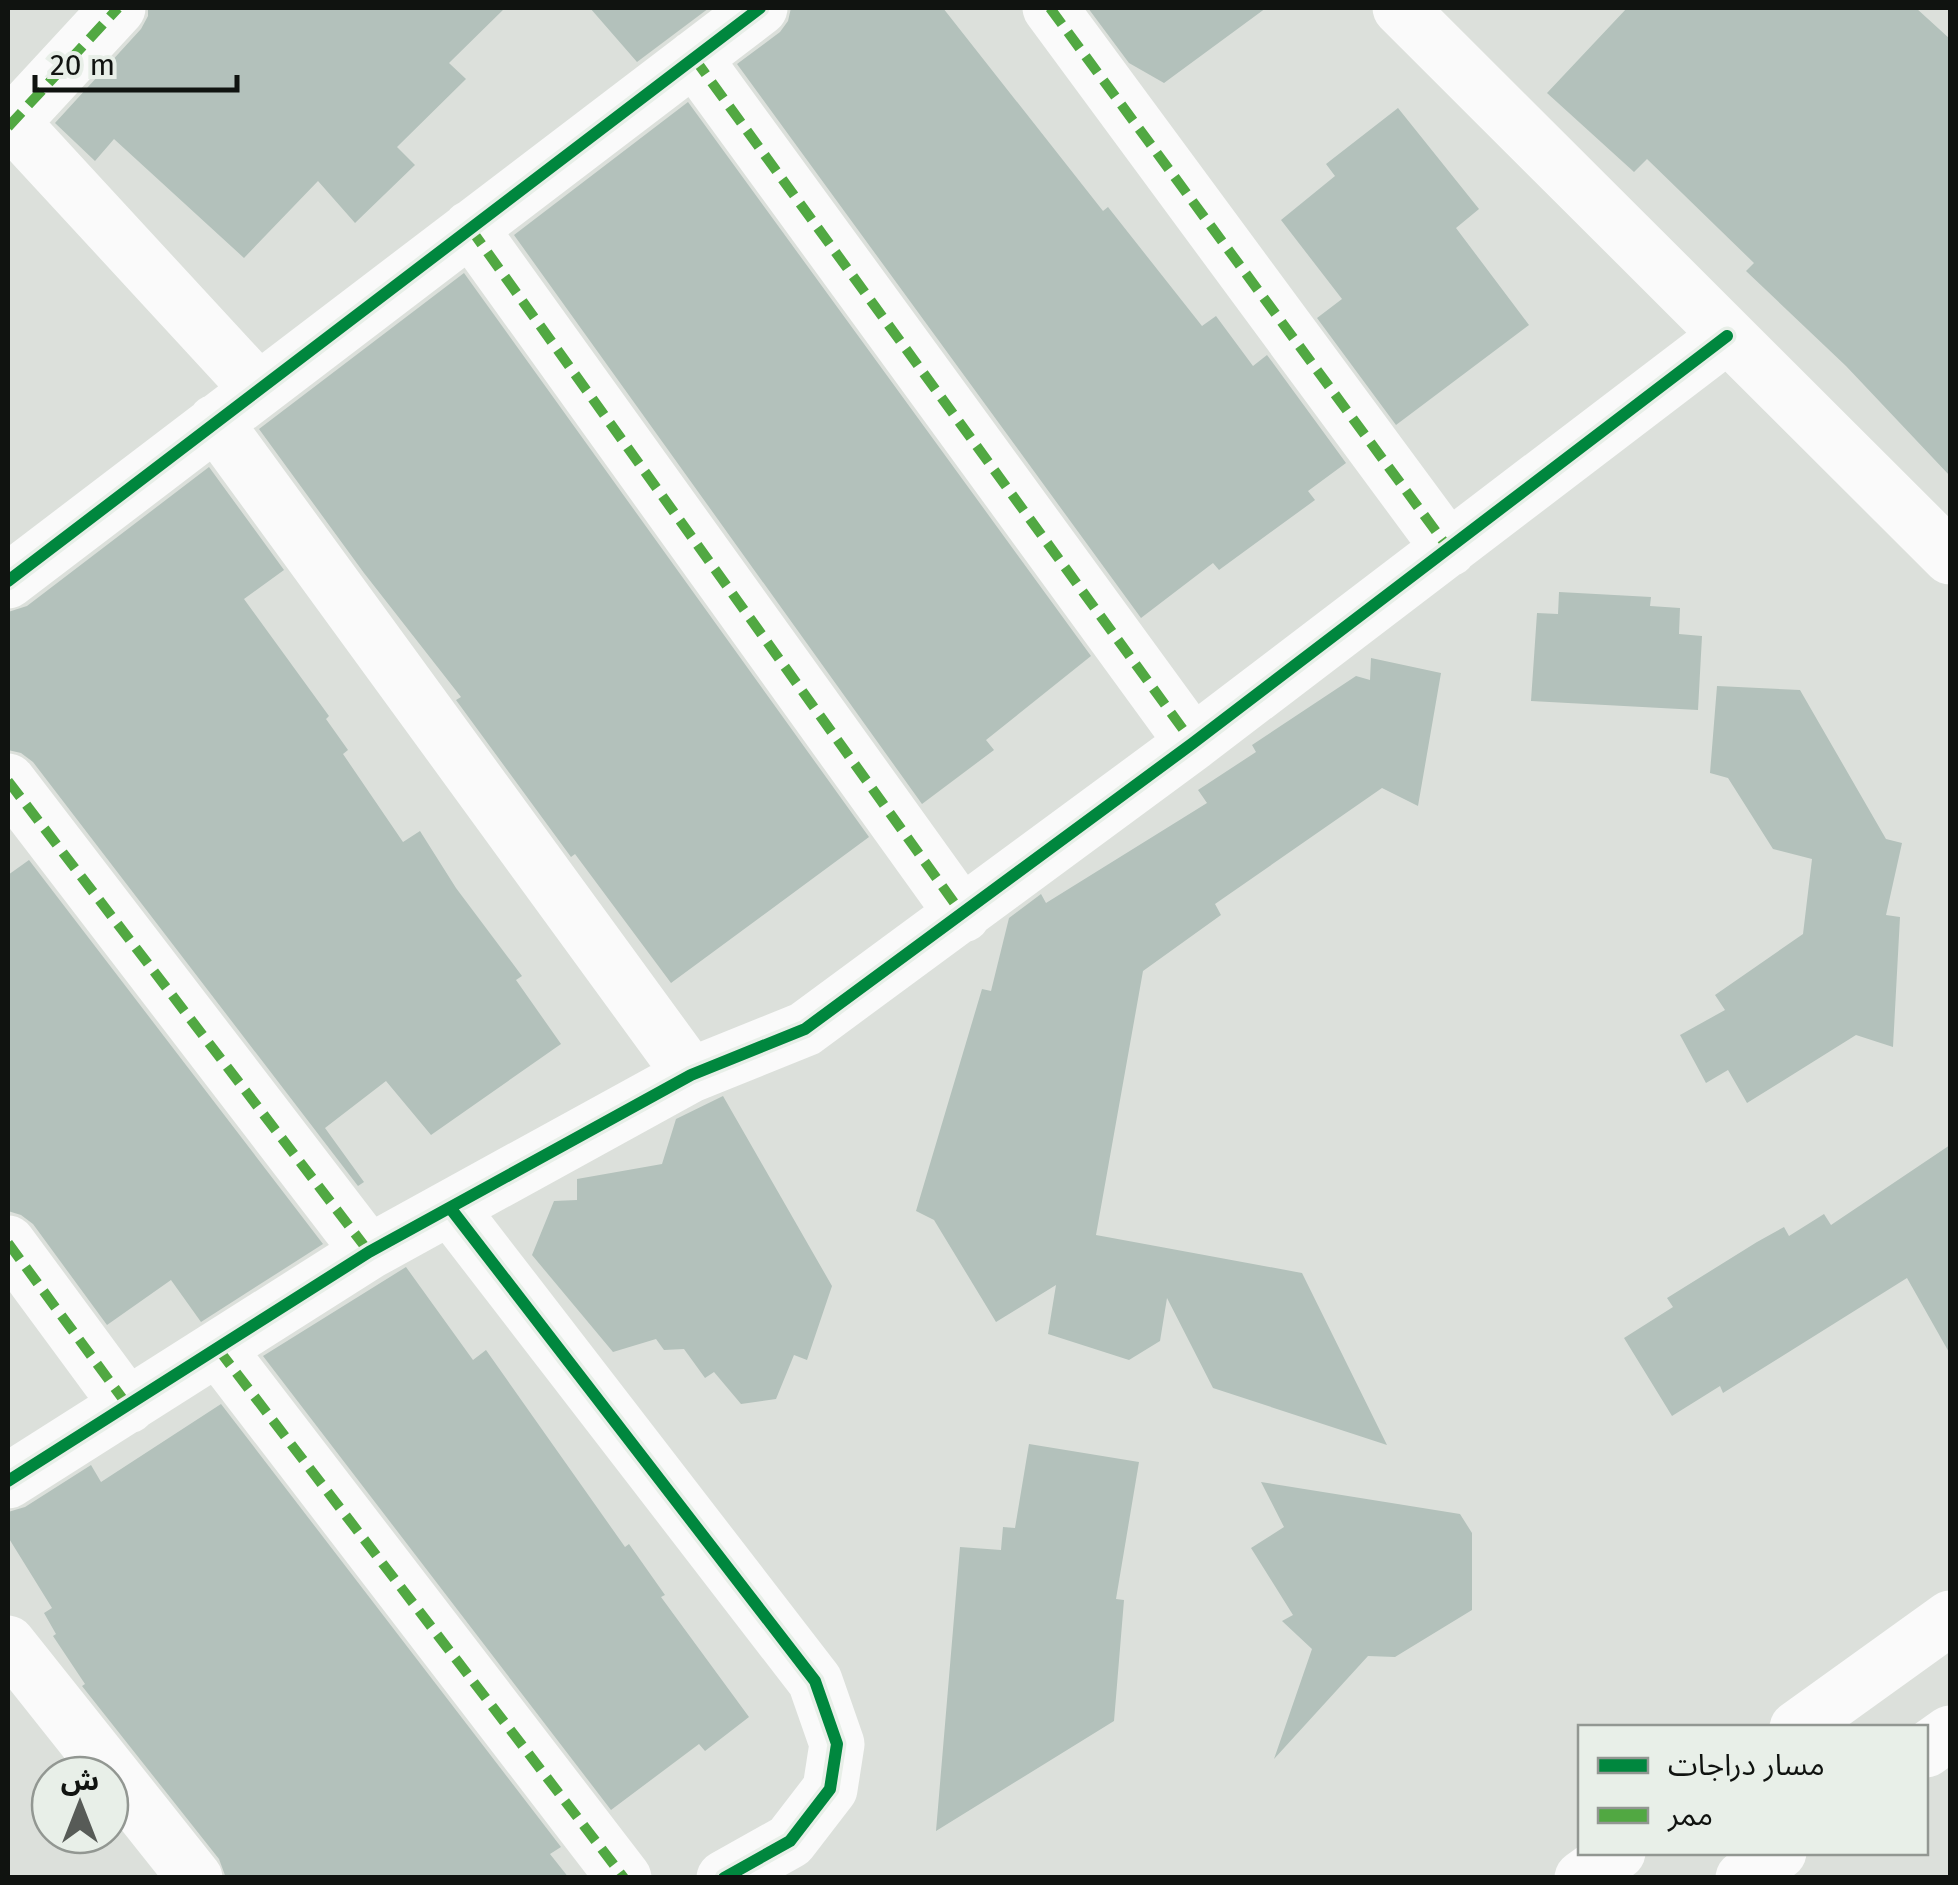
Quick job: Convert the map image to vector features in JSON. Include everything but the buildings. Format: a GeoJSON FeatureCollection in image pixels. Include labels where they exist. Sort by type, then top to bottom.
{"type":"FeatureCollection","features":[{"type":"Feature","properties":{"kind":"street"},"geometry":{"type":"LineString","coordinates":[[118,8],[9,122],[258,388]]}},
{"type":"Feature","properties":{"kind":"street"},"geometry":{"type":"LineString","coordinates":[[8,581],[760,8]]}},
{"type":"Feature","properties":{"kind":"street"},"geometry":{"type":"LineString","coordinates":[[1050,8],[1449,549]]}},
{"type":"Feature","properties":{"kind":"street"},"geometry":{"type":"LineString","coordinates":[[1400,8],[1950,557]]}},
{"type":"Feature","properties":{"kind":"street"},"geometry":{"type":"LineString","coordinates":[[694,58],[1193,743]]}},
{"type":"Feature","properties":{"kind":"street"},"geometry":{"type":"LineString","coordinates":[[470,228],[962,914]]}},
{"type":"Feature","properties":{"kind":"street"},"geometry":{"type":"LineString","coordinates":[[8,1481],[370,1252],[691,1075],[805,1028],[1193,743],[1727,336]]}},
{"type":"Feature","properties":{"kind":"street"},"geometry":{"type":"LineString","coordinates":[[214,422],[691,1075]]}},
{"type":"Feature","properties":{"kind":"street"},"geometry":{"type":"LineString","coordinates":[[8,780],[370,1252]]}},
{"type":"Feature","properties":{"kind":"street"},"geometry":{"type":"LineString","coordinates":[[452,1209],[815,1681],[837,1744],[830,1789],[790,1841],[724,1878]]}},
{"type":"Feature","properties":{"kind":"street"},"geometry":{"type":"LineString","coordinates":[[8,1242],[128,1406]]}},
{"type":"Feature","properties":{"kind":"street"},"geometry":{"type":"LineString","coordinates":[[218,1349],[624,1878]]}},
{"type":"Feature","properties":{"kind":"street"},"geometry":{"type":"LineString","coordinates":[[1808,1725],[1855,1712],[1950,1618]]}},
{"type":"Feature","properties":{"kind":"street"},"geometry":{"type":"LineString","coordinates":[[8,1643],[195,1878]]}},
{"type":"Feature","properties":{"kind":"street"},"geometry":{"type":"LineString","coordinates":[[1928,1748],[1950,1732]]}},
{"type":"Feature","properties":{"kind":"street"},"geometry":{"type":"LineString","coordinates":[[1582,1878],[1614,1855]]}},
{"type":"Feature","properties":{"kind":"street"},"geometry":{"type":"LineString","coordinates":[[1743,1878],[1774,1855]]}},
{"type":"Feature","properties":{"kind":"marked path"},"geometry":{"type":"LineString","coordinates":[[8,127],[118,8]]}},
{"type":"Feature","properties":{"kind":"marked path"},"geometry":{"type":"LineString","coordinates":[[1050,8],[1449,549]]}},
{"type":"Feature","properties":{"kind":"marked path"},"geometry":{"type":"LineString","coordinates":[[694,58],[1193,743]]}},
{"type":"Feature","properties":{"kind":"marked path"},"geometry":{"type":"LineString","coordinates":[[470,228],[963,915]]}},
{"type":"Feature","properties":{"kind":"marked path"},"geometry":{"type":"LineString","coordinates":[[8,781],[369,1252]]}},
{"type":"Feature","properties":{"kind":"marked path"},"geometry":{"type":"LineString","coordinates":[[8,1243],[128,1406]]}},
{"type":"Feature","properties":{"kind":"marked path"},"geometry":{"type":"LineString","coordinates":[[218,1349],[624,1878]]}},
{"type":"Feature","properties":{"kind":"cycle path"},"geometry":{"type":"LineString","coordinates":[[8,581],[760,8]]}},
{"type":"Feature","properties":{"kind":"cycle path"},"geometry":{"type":"LineString","coordinates":[[8,1481],[369,1252],[691,1075],[805,1029],[1193,743],[1727,336]]}},
{"type":"Feature","properties":{"kind":"cycle path"},"geometry":{"type":"LineString","coordinates":[[451,1209],[815,1681],[837,1744],[830,1789],[790,1841],[724,1878]]}}]}
